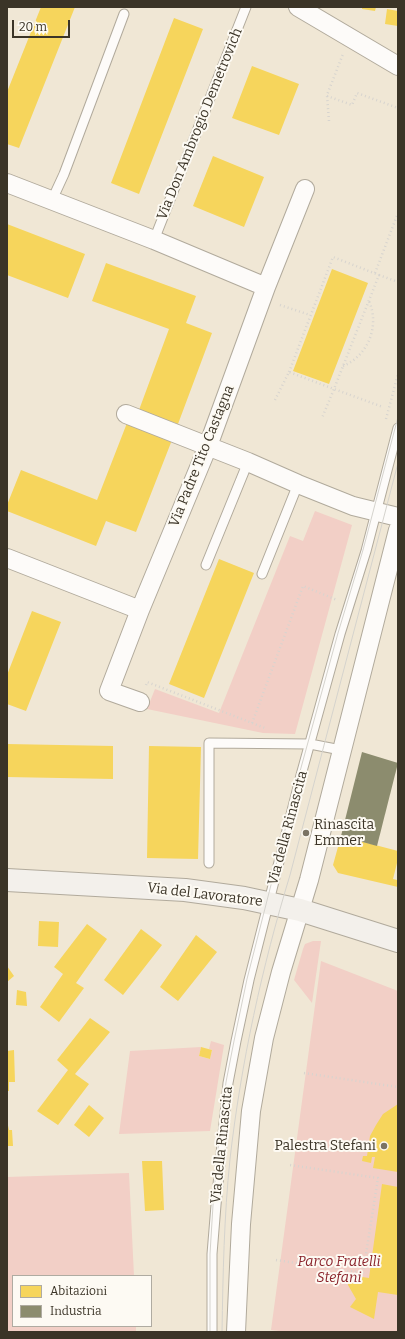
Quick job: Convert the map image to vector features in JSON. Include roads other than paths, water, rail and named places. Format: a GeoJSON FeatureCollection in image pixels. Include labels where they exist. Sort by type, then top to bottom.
{"type":"FeatureCollection","features":[{"type":"Feature","properties":{"kind":"street"},"geometry":{"type":"LineString","coordinates":[[298,7],[398,66]]}},
{"type":"Feature","properties":{"kind":"street"},"geometry":{"type":"LineString","coordinates":[[7,183],[154,240],[266,287]]}},
{"type":"Feature","properties":{"kind":"street","name":"Via Padre Tito Castagna"},"geometry":{"type":"LineString","coordinates":[[140,702],[109,691],[140,610],[208,446],[266,287],[305,190]]}},
{"type":"Feature","properties":{"kind":"street"},"geometry":{"type":"LineString","coordinates":[[126,414],[248,462],[353,506],[398,517]]}},
{"type":"Feature","properties":{"kind":"street","name":"Via della Rinascita"},"geometry":{"type":"LineString","coordinates":[[236,1332],[241,1224],[251,1111],[266,1032],[281,972],[310,880],[341,750],[398,530]]}},
{"type":"Feature","properties":{"kind":"street"},"geometry":{"type":"LineString","coordinates":[[8,563],[140,610]]}},
{"type":"Feature","properties":{"kind":"street","name":"Via del Lavoratore"},"geometry":{"type":"LineString","coordinates":[[7,880],[185,890],[244,898],[300,910],[398,941]]}},
{"type":"Feature","properties":{"kind":"lane","name":"Via Don Ambrogio Demetrovich"},"geometry":{"type":"LineString","coordinates":[[154,240],[246,7]]}},
{"type":"Feature","properties":{"kind":"lane"},"geometry":{"type":"LineString","coordinates":[[52,200],[64,174],[124,14]]}},
{"type":"Feature","properties":{"kind":"lane","name":"Via della Rinascita"},"geometry":{"type":"LineString","coordinates":[[212,1332],[212,1254],[220,1158],[228,1083],[247,988],[310,744],[340,634],[366,551],[398,428]]}},
{"type":"Feature","properties":{"kind":"lane"},"geometry":{"type":"LineString","coordinates":[[206,565],[248,462]]}},
{"type":"Feature","properties":{"kind":"lane"},"geometry":{"type":"LineString","coordinates":[[262,574],[298,484]]}},
{"type":"Feature","properties":{"kind":"lane"},"geometry":{"type":"LineString","coordinates":[[209,863],[209,743],[310,744],[341,750]]}},
{"type":"Feature","properties":{"kind":"tram line"},"geometry":{"type":"LineString","coordinates":[[210,1332],[210,1254],[213,1205],[226,1082],[234,1041],[247,979],[299,775],[338,633],[363,550],[398,417]]}},
{"type":"Feature","properties":{"kind":"tram line"},"geometry":{"type":"LineString","coordinates":[[222,1332],[223,1267],[228,1181],[246,1051],[270,945],[290,875],[398,463]]}},
{"type":"Feature","properties":{"kind":"place","name":"Rinascita Emmer"},"geometry":{"type":"Point","coordinates":[306,833]}},
{"type":"Feature","properties":{"kind":"place","name":"Palestra Stefani"},"geometry":{"type":"Point","coordinates":[384,1146]}},
{"type":"Feature","properties":{"kind":"park label","name":"Parco Fratelli Stefani"},"geometry":{"type":"Point","coordinates":[339,1270]}}]}
